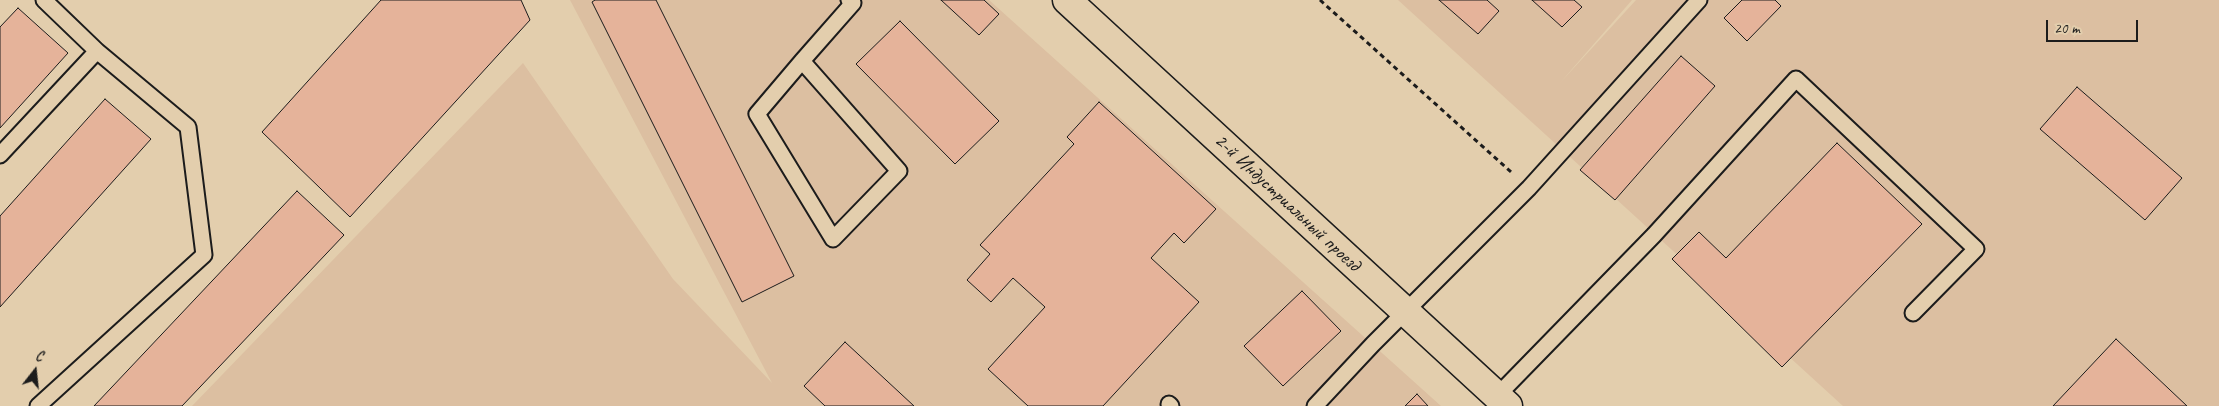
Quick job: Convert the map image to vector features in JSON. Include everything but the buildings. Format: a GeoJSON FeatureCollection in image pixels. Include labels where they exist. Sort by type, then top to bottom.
{"type":"FeatureCollection","features":[{"type":"Feature","properties":{"kind":"street","name":"2-й Индустриальный проезд"},"geometry":{"type":"LineString","coordinates":[[1067,0],[1502,401]]}},
{"type":"Feature","properties":{"kind":"lane"},"geometry":{"type":"LineString","coordinates":[[38,406],[204,255],[188,127],[97,51],[44,0]]}},
{"type":"Feature","properties":{"kind":"lane"},"geometry":{"type":"LineString","coordinates":[[802,62],[899,171],[832,238],[756,114],[853,3],[849,0]]}},
{"type":"Feature","properties":{"kind":"lane"},"geometry":{"type":"LineString","coordinates":[[1316,406],[1405,312],[1529,188],[1699,0]]}},
{"type":"Feature","properties":{"kind":"lane"},"geometry":{"type":"LineString","coordinates":[[0,155],[97,51]]}},
{"type":"Feature","properties":{"kind":"lane"},"geometry":{"type":"LineString","coordinates":[[1502,401],[1796,79],[1976,249],[1913,313]]}},
{"type":"Feature","properties":{"kind":"path"},"geometry":{"type":"LineString","coordinates":[[1320,0],[1529,188]]}},
{"type":"Feature","properties":{"kind":"shaded area"},"geometry":{"type":"Polygon","coordinates":[[[570,0],[989,0],[1441,406],[192,406],[523,63],[673,279],[772,383],[570,0]]]}},
{"type":"Feature","properties":{"kind":"shaded area"},"geometry":{"type":"Polygon","coordinates":[[[1398,0],[1632,0],[1560,83],[1636,0],[2219,0],[2219,406],[1843,406],[1398,0]]]}}]}
